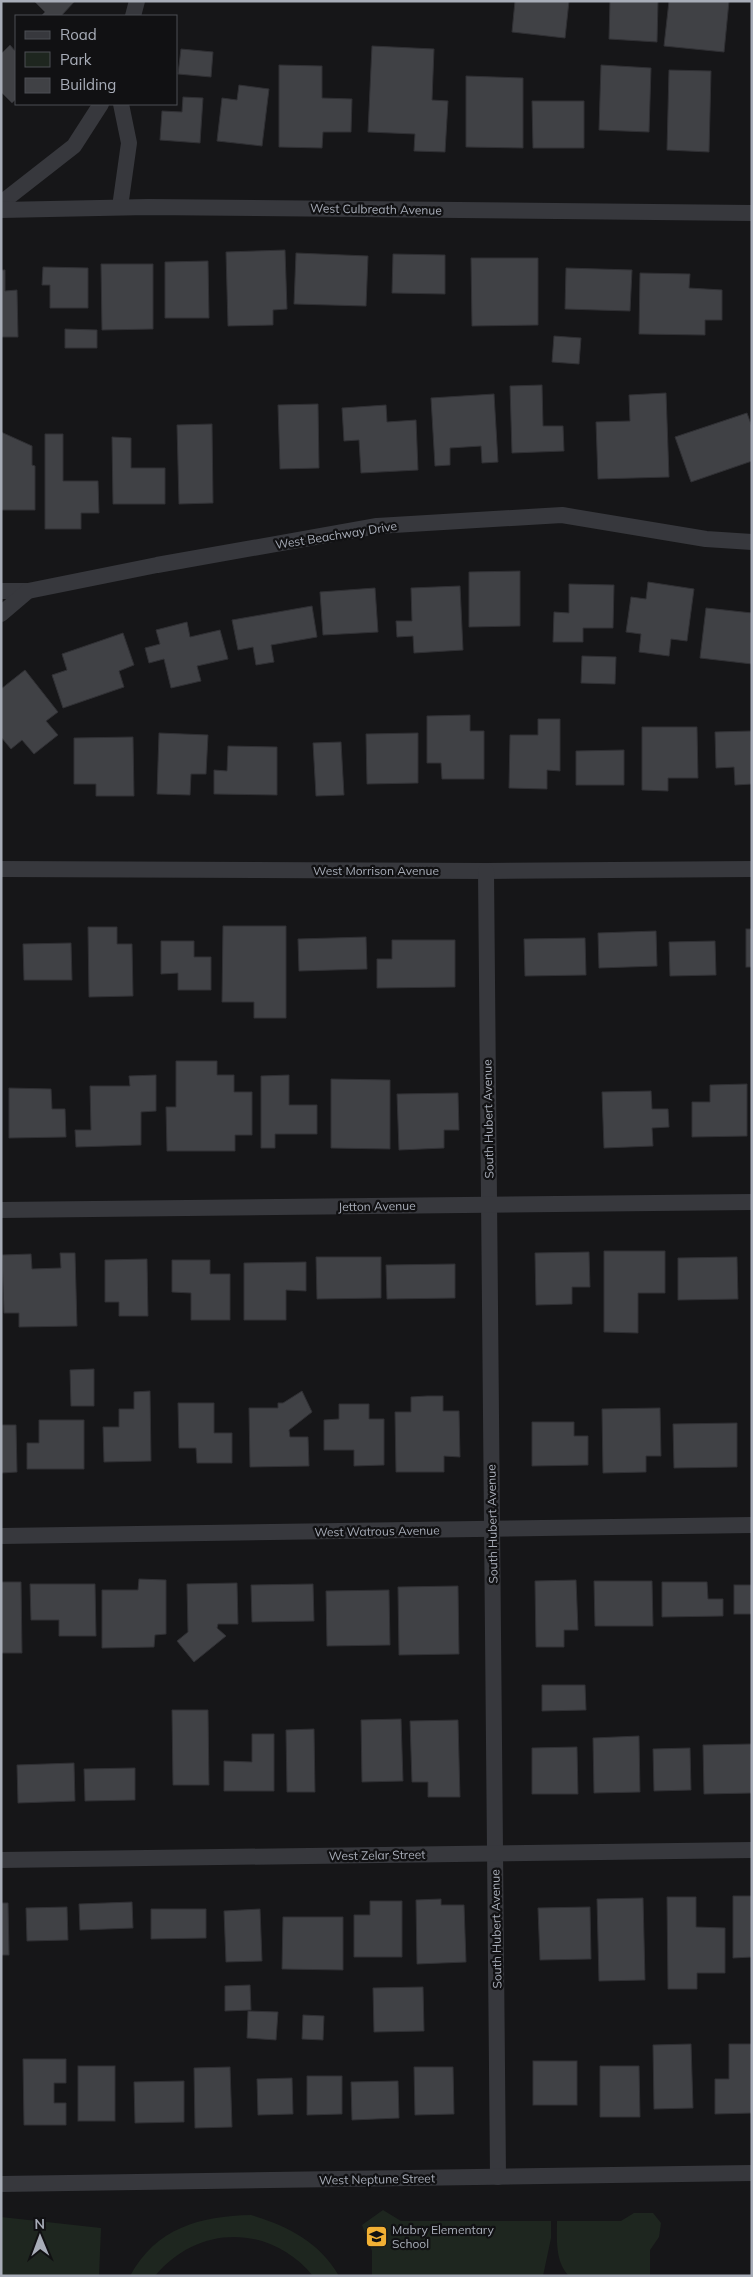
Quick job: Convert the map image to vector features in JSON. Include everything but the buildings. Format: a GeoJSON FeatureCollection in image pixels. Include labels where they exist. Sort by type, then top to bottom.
{"type":"FeatureCollection","features":[{"type":"Feature","properties":{"kind":"street"},"geometry":{"type":"LineString","coordinates":[[133,15],[137,1]]}},
{"type":"Feature","properties":{"kind":"street"},"geometry":{"type":"LineString","coordinates":[[1,203],[74,146],[100,105]]}},
{"type":"Feature","properties":{"kind":"street"},"geometry":{"type":"LineString","coordinates":[[120,207],[129,144],[121,105]]}},
{"type":"Feature","properties":{"kind":"street","name":"West Culbreath Avenue"},"geometry":{"type":"LineString","coordinates":[[1,210],[120,207],[752,213]]}},
{"type":"Feature","properties":{"kind":"street","name":"West Beachway Drive"},"geometry":{"type":"LineString","coordinates":[[1,591],[28,591],[157,565],[377,526],[562,515],[706,539],[752,542]]}},
{"type":"Feature","properties":{"kind":"street","name":"West Beachway Drive"},"geometry":{"type":"LineString","coordinates":[[706,539],[752,552]]}},
{"type":"Feature","properties":{"kind":"street","name":"West Beachway Drive"},"geometry":{"type":"LineString","coordinates":[[1,614],[28,591]]}},
{"type":"Feature","properties":{"kind":"street","name":"West Morrison Avenue"},"geometry":{"type":"LineString","coordinates":[[1,869],[486,871],[752,869]]}},
{"type":"Feature","properties":{"kind":"street","name":"South Hubert Avenue"},"geometry":{"type":"LineString","coordinates":[[486,871],[498,2177]]}},
{"type":"Feature","properties":{"kind":"street","name":"Jetton Avenue"},"geometry":{"type":"LineString","coordinates":[[1,1210],[752,1202]]}},
{"type":"Feature","properties":{"kind":"street","name":"West Watrous Avenue"},"geometry":{"type":"LineString","coordinates":[[1,1536],[752,1526]]}},
{"type":"Feature","properties":{"kind":"street","name":"West Zelar Street"},"geometry":{"type":"LineString","coordinates":[[1,1860],[752,1850]]}},
{"type":"Feature","properties":{"kind":"street","name":"West Neptune Street"},"geometry":{"type":"LineString","coordinates":[[1,2184],[752,2173]]}},
{"type":"Feature","properties":{"kind":"green space"},"geometry":{"type":"Polygon","coordinates":[[[383,2210],[401,2221],[551,2221],[551,2238],[543,2276],[372,2276],[372,2251],[362,2225],[383,2210]]]}},
{"type":"Feature","properties":{"kind":"green space"},"geometry":{"type":"Polygon","coordinates":[[[634,2213],[653,2213],[661,2223],[659,2237],[650,2250],[650,2276],[569,2276],[564,2270],[559,2257],[557,2221],[621,2221],[634,2213]]]}},
{"type":"Feature","properties":{"kind":"green space"},"geometry":{"type":"Polygon","coordinates":[[[251,2215],[277,2224],[301,2236],[322,2254],[339,2276],[313,2276],[296,2259],[276,2247],[255,2239],[234,2237],[213,2239],[192,2247],[172,2259],[155,2276],[130,2276],[153,2246],[181,2228],[214,2218],[251,2215]]]}},
{"type":"Feature","properties":{"kind":"green space"},"geometry":{"type":"Polygon","coordinates":[[[1,2217],[101,2228],[99,2276],[1,2276],[1,2217]]]}},
{"type":"Feature","properties":{"kind":"place","name":"Mabry Elementary School"},"geometry":{"type":"Point","coordinates":[376,2236]}}]}
